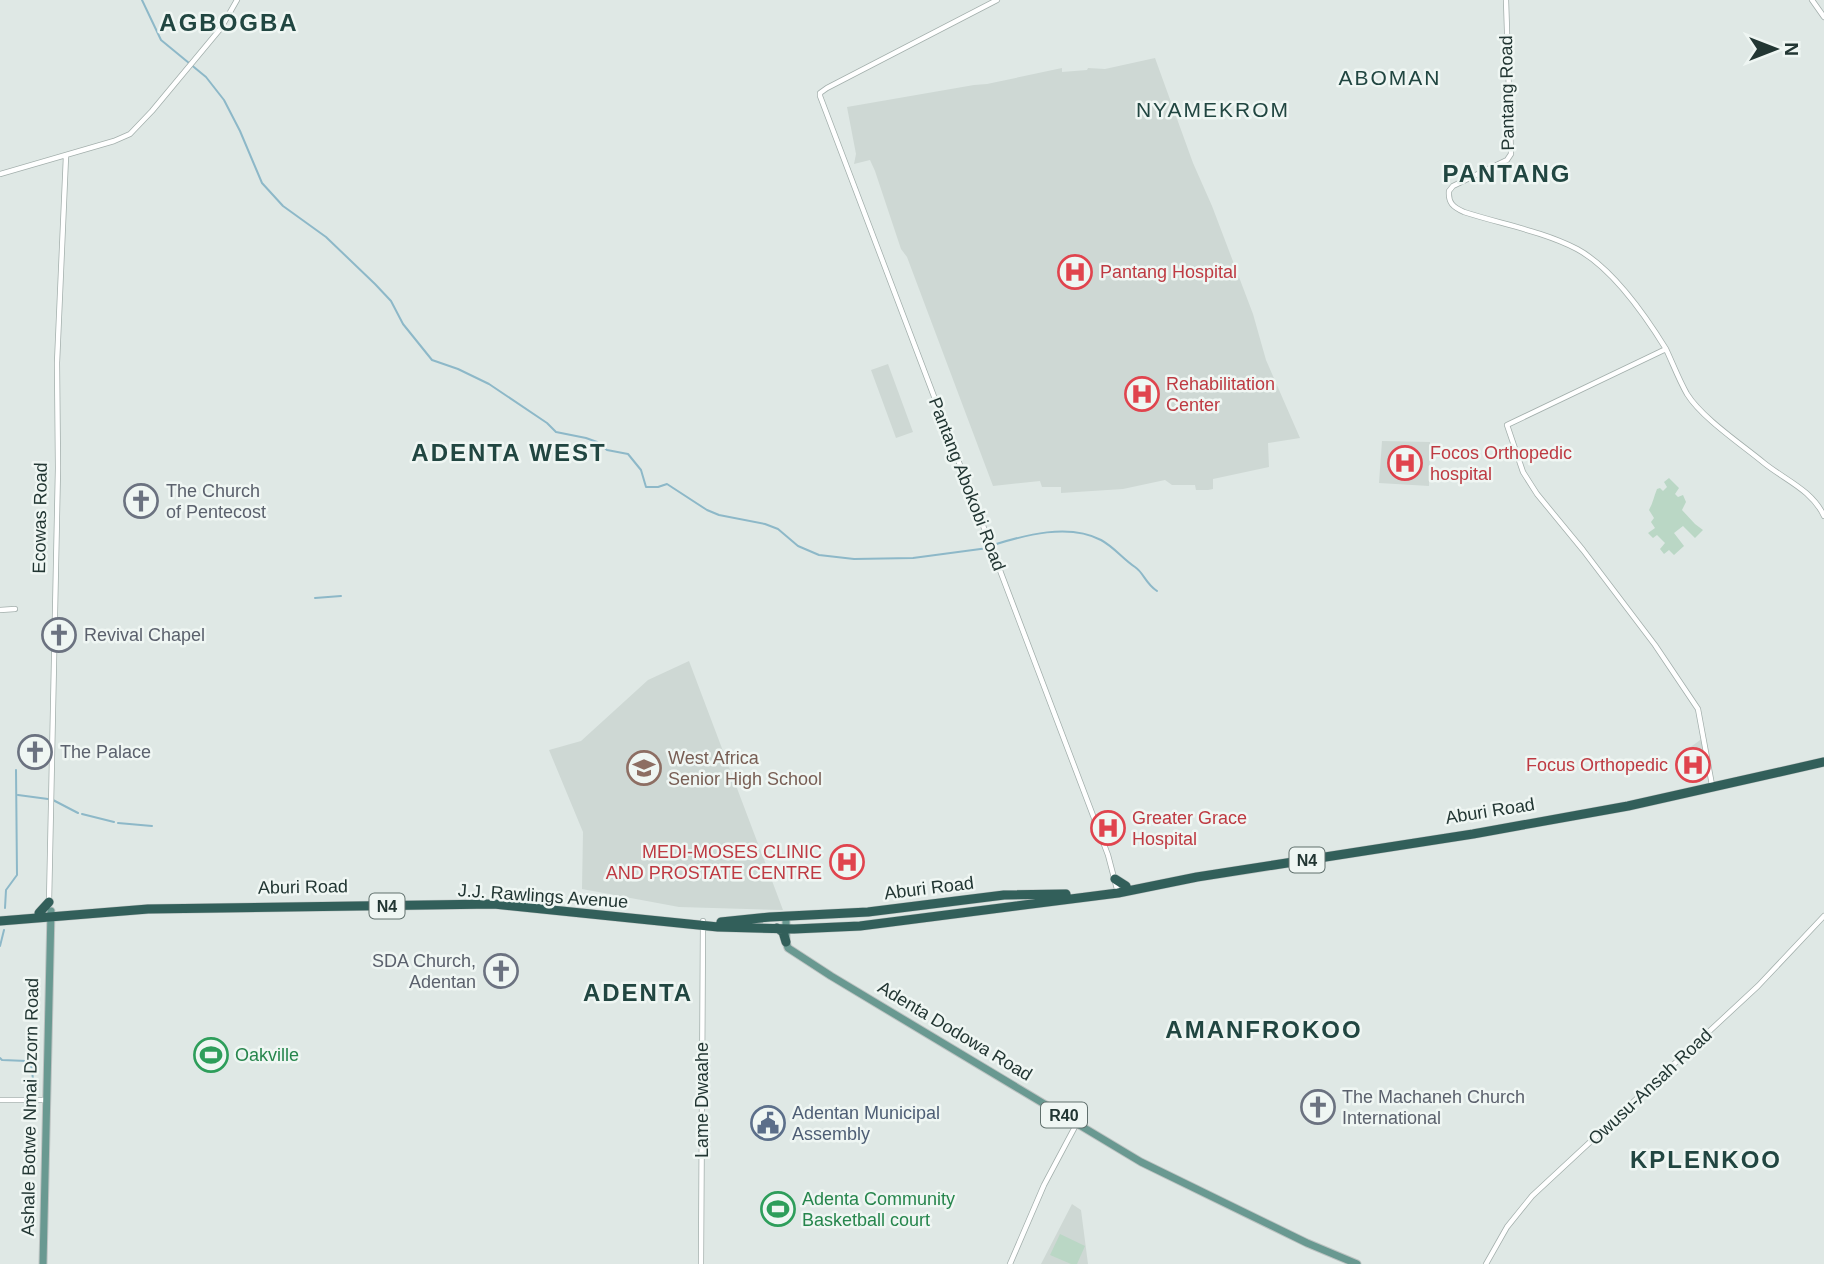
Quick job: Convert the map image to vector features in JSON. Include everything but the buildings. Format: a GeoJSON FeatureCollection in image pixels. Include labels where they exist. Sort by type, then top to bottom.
{"type":"FeatureCollection","features":[{"type":"Feature","properties":{"kind":"highway","name":"Aburi Road"},"geometry":{"type":"LineString","coordinates":[[1665,796],[1824,760]]}},
{"type":"Feature","properties":{"kind":"highway","name":"Aburi Road"},"geometry":{"type":"LineString","coordinates":[[785,927],[853,913],[979,897],[1077,894],[1481,832],[1665,796],[1824,760]]}},
{"type":"Feature","properties":{"kind":"highway","name":"Aburi Road"},"geometry":{"type":"LineString","coordinates":[[785,927],[873,925],[1091,895],[1116,886]]}},
{"type":"Feature","properties":{"kind":"highway","name":"Aburi Road"},"geometry":{"type":"LineString","coordinates":[[47,912],[115,906],[239,906],[451,898],[591,908],[705,927]]}},
{"type":"Feature","properties":{"kind":"highway"},"geometry":{"type":"LineString","coordinates":[[400,906],[418,904]]}},
{"type":"Feature","properties":{"kind":"highway","name":"J.J. Rawlings Avenue"},"geometry":{"type":"LineString","coordinates":[[0,919],[47,912],[148,911],[239,906],[494,904],[705,927]]}},
{"type":"Feature","properties":{"kind":"highway"},"geometry":{"type":"LineString","coordinates":[[47,912],[54,921],[51,929]]}},
{"type":"Feature","properties":{"kind":"highway","name":"N4"},"geometry":{"type":"LineString","coordinates":[[705,927],[785,927]]}},
{"type":"Feature","properties":{"kind":"main road"},"geometry":{"type":"LineString","coordinates":[[47,912],[49,950]]}},
{"type":"Feature","properties":{"kind":"main road","name":"Adenta Dodowa Road"},"geometry":{"type":"LineString","coordinates":[[785,927],[789,948],[831,976],[1133,1157],[1307,1243],[1357,1264]]}},
{"type":"Feature","properties":{"kind":"main road"},"geometry":{"type":"LineString","coordinates":[[49,950],[51,929]]}},
{"type":"Feature","properties":{"kind":"main road","name":"Ashale Botwe Nmai Dzorn Road"},"geometry":{"type":"LineString","coordinates":[[43,1264],[49,950]]}},
{"type":"Feature","properties":{"kind":"street"},"geometry":{"type":"LineString","coordinates":[[0,174],[66,156],[130,134],[221,28],[237,0]]}},
{"type":"Feature","properties":{"kind":"street","name":"Pantang Abokobi Road"},"geometry":{"type":"LineString","coordinates":[[997,0],[820,93],[1116,886]]}},
{"type":"Feature","properties":{"kind":"street","name":"Pantang Road"},"geometry":{"type":"LineString","coordinates":[[1506,0],[1511,154],[1507,160],[1460,182],[1448,191],[1449,201],[1455,208],[1547,237],[1576,249],[1593,260],[1632,300],[1666,349]]}},
{"type":"Feature","properties":{"kind":"street"},"geometry":{"type":"LineString","coordinates":[[1812,0],[1824,17]]}},
{"type":"Feature","properties":{"kind":"street","name":"Ecowas Road"},"geometry":{"type":"LineString","coordinates":[[47,912],[50,881],[58,468],[57,363],[66,156]]}},
{"type":"Feature","properties":{"kind":"street"},"geometry":{"type":"LineString","coordinates":[[1712,785],[1698,709],[1655,645],[1575,540],[1536,494],[1523,472],[1507,425],[1666,349],[1689,396],[1713,421],[1761,461],[1804,491],[1816,502],[1824,516]]}},
{"type":"Feature","properties":{"kind":"street"},"geometry":{"type":"LineString","coordinates":[[0,610],[15,609]]}},
{"type":"Feature","properties":{"kind":"street","name":"Owusu-Ansah Road"},"geometry":{"type":"LineString","coordinates":[[1486,1264],[1507,1227],[1532,1196],[1758,986],[1824,916]]}},
{"type":"Feature","properties":{"kind":"street","name":"Lame Dwaahe"},"geometry":{"type":"LineString","coordinates":[[701,1264],[705,927]]}},
{"type":"Feature","properties":{"kind":"street"},"geometry":{"type":"LineString","coordinates":[[0,1100],[47,1100]]}},
{"type":"Feature","properties":{"kind":"street"},"geometry":{"type":"LineString","coordinates":[[1010,1264],[1044,1185],[1077,1124]]}},
{"type":"Feature","properties":{"kind":"shaded area","name":"Pantang Hospital"},"geometry":{"type":"Polygon","coordinates":[[[1155,58],[1253,314],[1266,360],[1300,438],[1268,443],[1269,467],[1213,479],[1213,489],[1208,490],[1196,490],[1195,485],[1172,485],[1165,480],[1123,489],[1061,493],[1061,487],[1042,487],[1040,481],[993,486],[907,257],[901,249],[875,171],[870,160],[854,164],[856,154],[847,107],[987,84],[1062,68],[1062,72],[1088,68],[1105,69],[1155,58]]]}},
{"type":"Feature","properties":{"kind":"shaded area"},"geometry":{"type":"Polygon","coordinates":[[[888,364],[913,432],[896,438],[871,370],[888,364]]]}},
{"type":"Feature","properties":{"kind":"shaded area","name":"Focos Orthopedic hospital"},"geometry":{"type":"Polygon","coordinates":[[[1382,441],[1430,442],[1429,486],[1379,483],[1382,441]]]}},
{"type":"Feature","properties":{"kind":"shaded area","name":"West Africa Senior High School"},"geometry":{"type":"Polygon","coordinates":[[[689,661],[783,910],[679,907],[582,889],[583,832],[549,750],[581,741],[648,680],[689,661]]]}},
{"type":"Feature","properties":{"kind":"shaded area","name":"Focus Orthopedic"},"geometry":{"type":"Polygon","coordinates":[[[1703,738],[1709,774],[1706,778],[1682,780],[1678,756],[1703,738]]]}},
{"type":"Feature","properties":{"kind":"shaded area"},"geometry":{"type":"Polygon","coordinates":[[[1072,1204],[1081,1210],[1088,1264],[1041,1264],[1072,1204]]]}},
{"type":"Feature","properties":{"kind":"green space"},"geometry":{"type":"Polygon","coordinates":[[[1669,478],[1679,488],[1675,494],[1678,497],[1683,495],[1686,502],[1682,510],[1703,530],[1695,538],[1683,526],[1674,533],[1684,546],[1674,555],[1669,550],[1664,554],[1660,549],[1665,543],[1657,535],[1653,538],[1648,533],[1655,528],[1651,522],[1654,518],[1649,510],[1657,489],[1663,491],[1667,487],[1664,482],[1669,478]]]}},
{"type":"Feature","properties":{"kind":"green space"},"geometry":{"type":"Polygon","coordinates":[[[1060,1234],[1085,1246],[1077,1264],[1050,1255],[1060,1234]]]}},
{"type":"Feature","properties":{"kind":"waterway"},"geometry":{"type":"LineString","coordinates":[[142,0],[161,40],[206,77],[224,100],[262,183],[283,206],[326,237],[375,284],[391,301],[403,324],[432,360],[489,384],[556,432],[586,438],[607,450],[628,454],[641,470],[646,487],[667,484],[707,510],[778,529],[798,546],[819,555],[854,559],[913,558],[988,548]]}},
{"type":"Feature","properties":{"kind":"waterway"},"geometry":{"type":"LineString","coordinates":[[993,545],[1047,532],[1088,535],[1110,546],[1138,569],[1157,591]]}},
{"type":"Feature","properties":{"kind":"waterway"},"geometry":{"type":"LineString","coordinates":[[315,598],[341,596]]}},
{"type":"Feature","properties":{"kind":"waterway"},"geometry":{"type":"LineString","coordinates":[[5,908],[6,890],[17,875],[16,770]]}},
{"type":"Feature","properties":{"kind":"waterway"},"geometry":{"type":"LineString","coordinates":[[18,795],[48,799]]}},
{"type":"Feature","properties":{"kind":"waterway"},"geometry":{"type":"LineString","coordinates":[[53,800],[78,813]]}},
{"type":"Feature","properties":{"kind":"waterway"},"geometry":{"type":"LineString","coordinates":[[82,814],[114,822]]}},
{"type":"Feature","properties":{"kind":"waterway"},"geometry":{"type":"LineString","coordinates":[[118,823],[152,826]]}},
{"type":"Feature","properties":{"kind":"waterway"},"geometry":{"type":"LineString","coordinates":[[0,946],[4,930]]}},
{"type":"Feature","properties":{"kind":"waterway"},"geometry":{"type":"LineString","coordinates":[[0,1058],[27,1061],[31,1064],[33,1079]]}},
{"type":"Feature","properties":{"kind":"place","name":"Pantang Hospital"},"geometry":{"type":"Point","coordinates":[1075,272]}},
{"type":"Feature","properties":{"kind":"place","name":"Rehabilitation Center"},"geometry":{"type":"Point","coordinates":[1142,394]}},
{"type":"Feature","properties":{"kind":"place","name":"Focos Orthopedic hospital"},"geometry":{"type":"Point","coordinates":[1405,463]}},
{"type":"Feature","properties":{"kind":"place","name":"The Church of Pentecost"},"geometry":{"type":"Point","coordinates":[141,501]}},
{"type":"Feature","properties":{"kind":"place","name":"Revival Chapel"},"geometry":{"type":"Point","coordinates":[59,635]}},
{"type":"Feature","properties":{"kind":"place","name":"The Palace"},"geometry":{"type":"Point","coordinates":[35,752]}},
{"type":"Feature","properties":{"kind":"place","name":"Focus Orthopedic"},"geometry":{"type":"Point","coordinates":[1693,765]}},
{"type":"Feature","properties":{"kind":"place","name":"West Africa Senior High School"},"geometry":{"type":"Point","coordinates":[644,768]}},
{"type":"Feature","properties":{"kind":"place","name":"Greater Grace Hospital"},"geometry":{"type":"Point","coordinates":[1108,828]}},
{"type":"Feature","properties":{"kind":"place","name":"MEDI-MOSES CLINIC AND PROSTATE CENTRE"},"geometry":{"type":"Point","coordinates":[847,862]}},
{"type":"Feature","properties":{"kind":"place","name":"SDA Church, Adentan"},"geometry":{"type":"Point","coordinates":[501,971]}},
{"type":"Feature","properties":{"kind":"place","name":"Oakville"},"geometry":{"type":"Point","coordinates":[211,1055]}},
{"type":"Feature","properties":{"kind":"place","name":"The Machaneh Church International"},"geometry":{"type":"Point","coordinates":[1318,1107]}},
{"type":"Feature","properties":{"kind":"place","name":"Adentan Municipal Assembly"},"geometry":{"type":"Point","coordinates":[768,1123]}},
{"type":"Feature","properties":{"kind":"place","name":"Adenta Community Basketball court"},"geometry":{"type":"Point","coordinates":[778,1209]}},
{"type":"Feature","properties":{"kind":"district","name":"AGBOGBA"},"geometry":{"type":"Point","coordinates":[229,23]}},
{"type":"Feature","properties":{"kind":"district","name":"ABOMAN"},"geometry":{"type":"Point","coordinates":[1390,78]}},
{"type":"Feature","properties":{"kind":"district","name":"NYAMEKROM"},"geometry":{"type":"Point","coordinates":[1213,110]}},
{"type":"Feature","properties":{"kind":"district","name":"PANTANG"},"geometry":{"type":"Point","coordinates":[1507,174]}},
{"type":"Feature","properties":{"kind":"district","name":"ADENTA WEST"},"geometry":{"type":"Point","coordinates":[509,453]}},
{"type":"Feature","properties":{"kind":"district","name":"ADENTA"},"geometry":{"type":"Point","coordinates":[638,993]}},
{"type":"Feature","properties":{"kind":"district","name":"AMANFROKOO"},"geometry":{"type":"Point","coordinates":[1264,1030]}},
{"type":"Feature","properties":{"kind":"district","name":"KPLENKOO"},"geometry":{"type":"Point","coordinates":[1706,1160]}}]}
